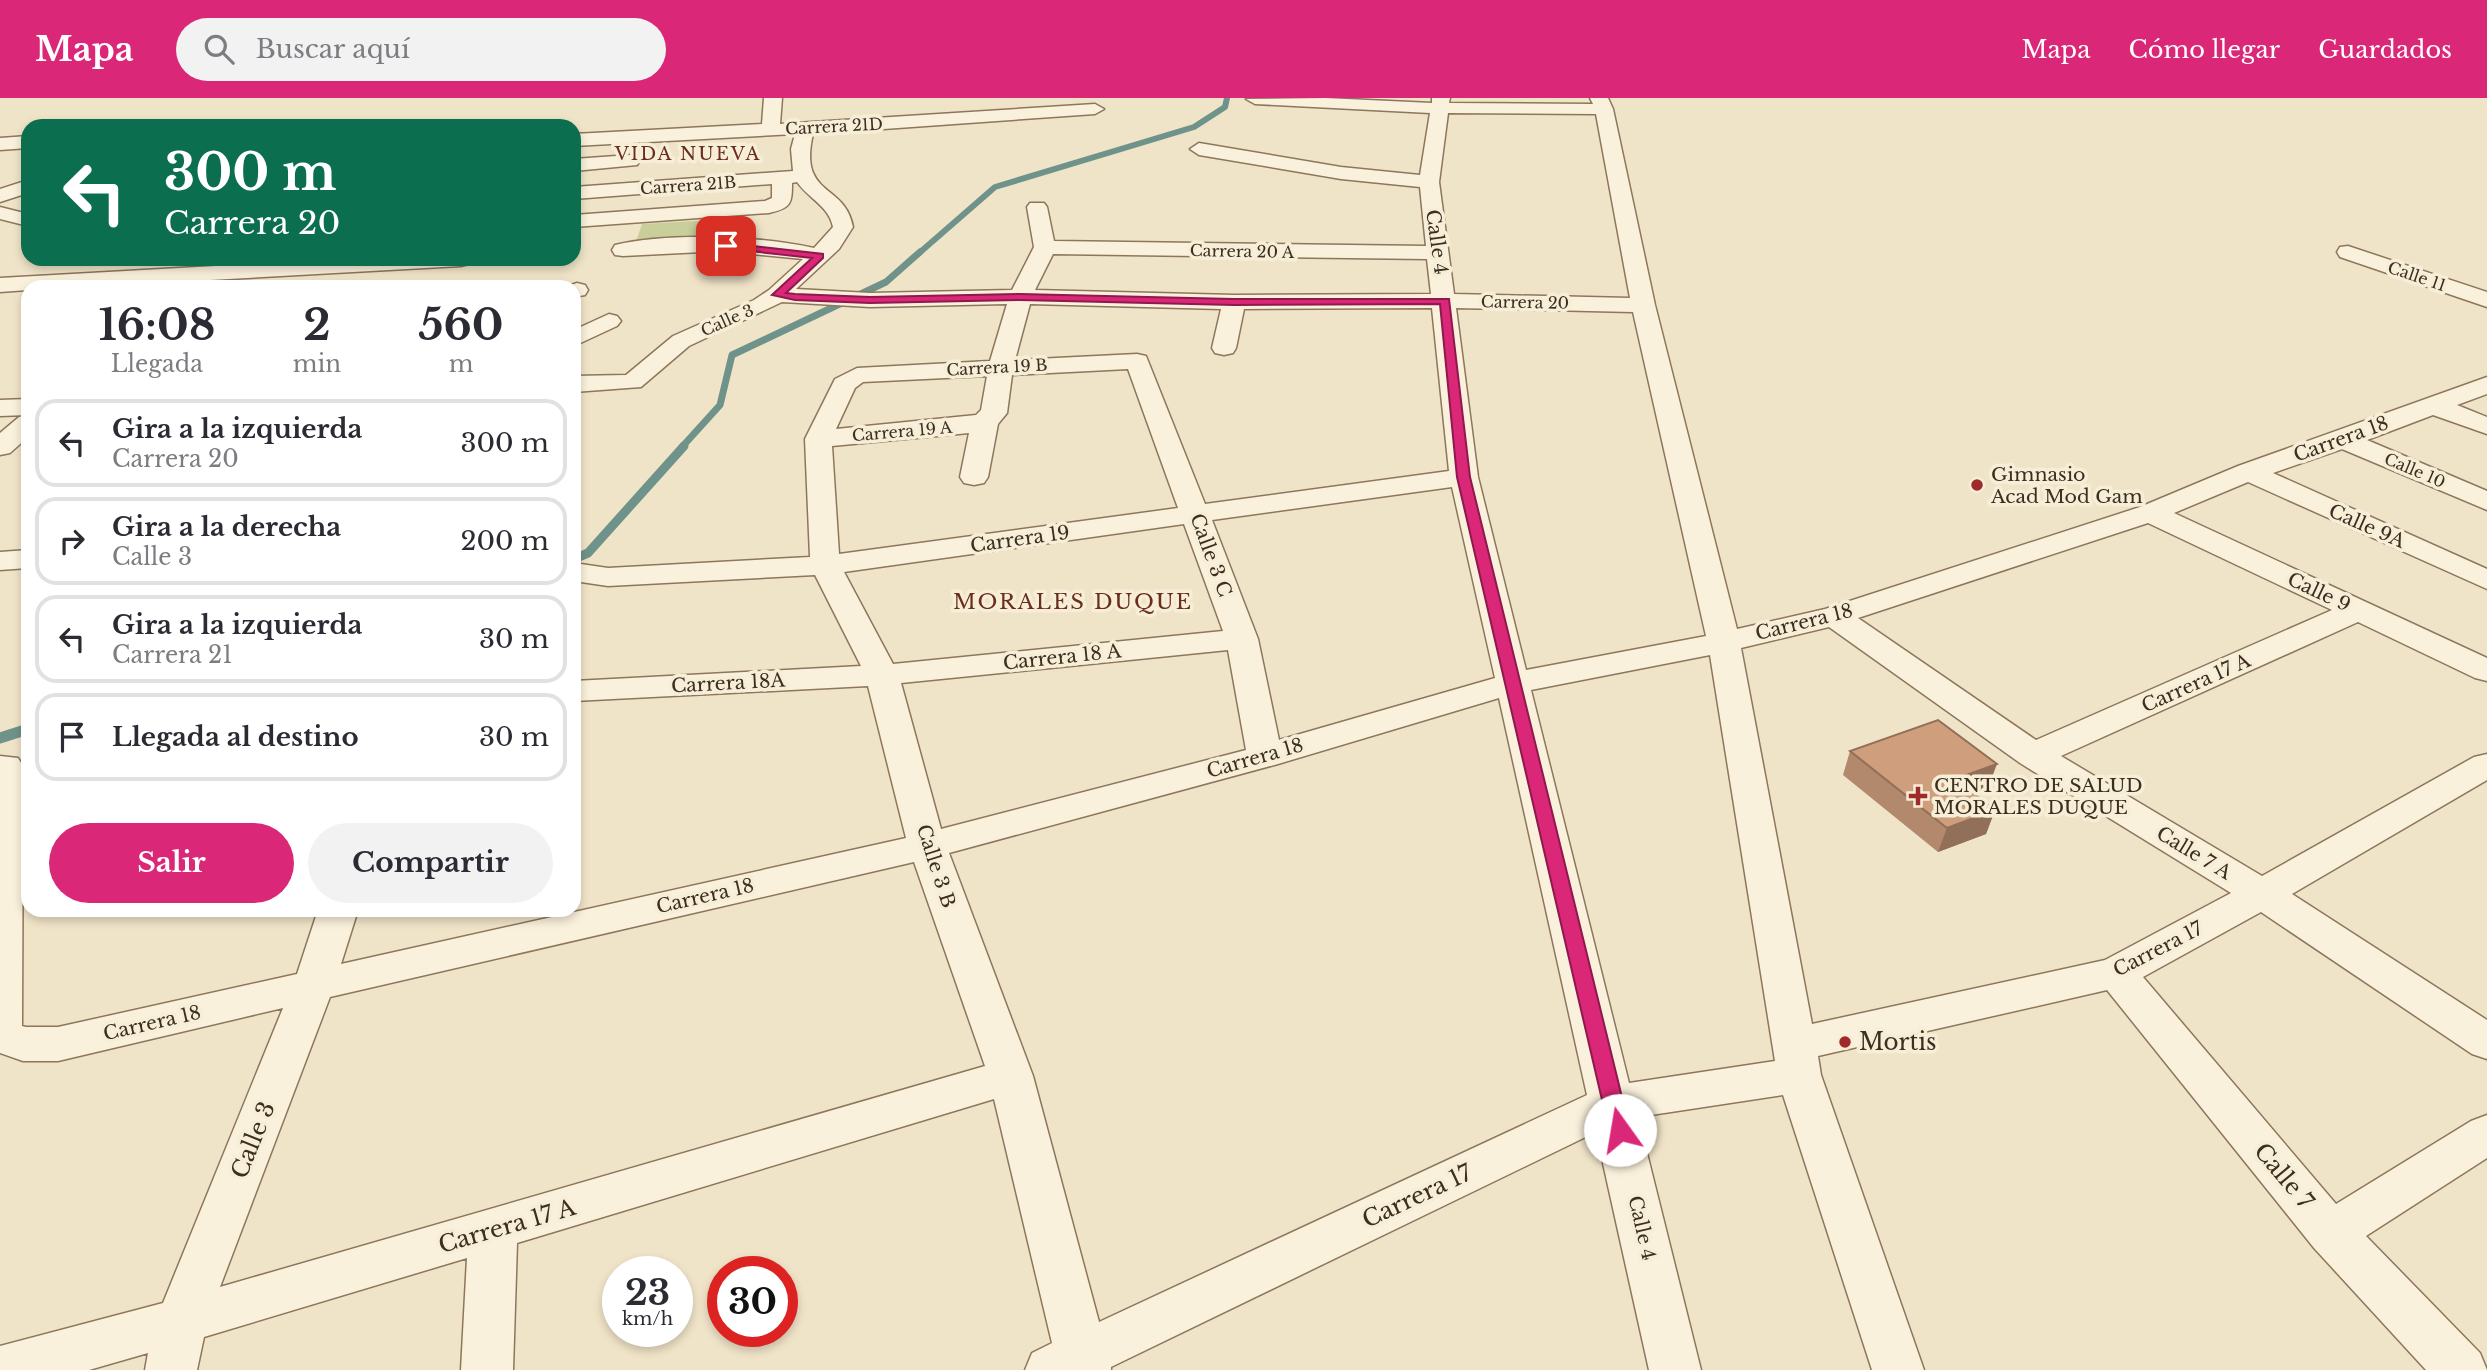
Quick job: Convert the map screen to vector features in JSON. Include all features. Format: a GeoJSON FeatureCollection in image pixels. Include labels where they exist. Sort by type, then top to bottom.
{"type":"FeatureCollection","features":[{"type":"Feature","properties":{"kind":"street"},"geometry":{"type":"LineString","coordinates":[[917,122],[918,99]]}},
{"type":"Feature","properties":{"kind":"street"},"geometry":{"type":"LineString","coordinates":[[1255,99],[1404,108],[1441,102],[1602,104],[1643,305],[1724,642],[1797,1059],[1898,1370]]}},
{"type":"Feature","properties":{"kind":"street","name":"Calle 4"},"geometry":{"type":"LineString","coordinates":[[1441,102],[1429,181],[1464,477],[1675,1370]]}},
{"type":"Feature","properties":{"kind":"street"},"geometry":{"type":"LineString","coordinates":[[749,109],[777,104],[771,129]]}},
{"type":"Feature","properties":{"kind":"street","name":"Carrera 21D"},"geometry":{"type":"LineString","coordinates":[[581,140],[771,129],[796,143],[917,122],[1094,109]]}},
{"type":"Feature","properties":{"kind":"street"},"geometry":{"type":"LineString","coordinates":[[0,144],[21,142]]}},
{"type":"Feature","properties":{"kind":"street"},"geometry":{"type":"LineString","coordinates":[[796,143],[803,176]]}},
{"type":"Feature","properties":{"kind":"street"},"geometry":{"type":"LineString","coordinates":[[1199,149],[1341,173],[1429,181]]}},
{"type":"Feature","properties":{"kind":"street"},"geometry":{"type":"LineString","coordinates":[[581,164],[644,160]]}},
{"type":"Feature","properties":{"kind":"street","name":"Carrera 21B"},"geometry":{"type":"LineString","coordinates":[[581,192],[803,176]]}},
{"type":"Feature","properties":{"kind":"street","name":"Calle 3"},"geometry":{"type":"LineString","coordinates":[[581,384],[632,382],[681,341],[786,296],[843,227],[841,216],[811,188],[803,176]]}},
{"type":"Feature","properties":{"kind":"street","name":"Carrera 21B"},"geometry":{"type":"LineString","coordinates":[[581,220],[769,207],[782,201],[782,178]]}},
{"type":"Feature","properties":{"kind":"street"},"geometry":{"type":"LineString","coordinates":[[0,196],[21,188]]}},
{"type":"Feature","properties":{"kind":"street"},"geometry":{"type":"LineString","coordinates":[[974,477],[985,421],[993,413],[1001,366],[1020,297],[1045,247],[1037,207]]}},
{"type":"Feature","properties":{"kind":"street"},"geometry":{"type":"LineString","coordinates":[[0,213],[21,218]]}},
{"type":"Feature","properties":{"kind":"street","name":"Carrera 20 A"},"geometry":{"type":"LineString","coordinates":[[1045,247],[1153,239],[1439,253]]}},
{"type":"Feature","properties":{"kind":"street"},"geometry":{"type":"LineString","coordinates":[[622,250],[674,244],[726,246],[820,256]]}},
{"type":"Feature","properties":{"kind":"street","name":"Calle 11"},"geometry":{"type":"LineString","coordinates":[[2348,252],[2487,300]]}},
{"type":"Feature","properties":{"kind":"street"},"geometry":{"type":"LineString","coordinates":[[54,280],[204,266]]}},
{"type":"Feature","properties":{"kind":"street"},"geometry":{"type":"LineString","coordinates":[[197,280],[214,266]]}},
{"type":"Feature","properties":{"kind":"street"},"geometry":{"type":"LineString","coordinates":[[0,285],[21,283]]}},
{"type":"Feature","properties":{"kind":"street","name":"Carrera 20"},"geometry":{"type":"LineString","coordinates":[[786,296],[870,300],[1020,297],[1234,302],[1445,301],[1643,305]]}},
{"type":"Feature","properties":{"kind":"street"},"geometry":{"type":"LineString","coordinates":[[1224,348],[1234,302]]}},
{"type":"Feature","properties":{"kind":"street"},"geometry":{"type":"LineString","coordinates":[[581,335],[609,321]]}},
{"type":"Feature","properties":{"kind":"street","name":"Carrera 19 B"},"geometry":{"type":"LineString","coordinates":[[857,375],[1137,361]]}},
{"type":"Feature","properties":{"kind":"street","name":"Calle 3 C"},"geometry":{"type":"LineString","coordinates":[[1137,361],[1242,639],[1265,756]]}},
{"type":"Feature","properties":{"kind":"street","name":"Calle 3 B"},"geometry":{"type":"LineString","coordinates":[[857,375],[844,384],[818,439],[825,565],[882,675],[928,846],[1011,1076],[1073,1365]]}},
{"type":"Feature","properties":{"kind":"street","name":"Carrera 18"},"geometry":{"type":"LineString","coordinates":[[0,1035],[23,1044],[58,1044],[928,846],[1265,756],[1513,683],[1724,642],[1834,616],[2150,513],[2248,472],[2343,440],[2487,385]]}},
{"type":"Feature","properties":{"kind":"street"},"geometry":{"type":"LineString","coordinates":[[2432,405],[2487,426]]}},
{"type":"Feature","properties":{"kind":"street"},"geometry":{"type":"LineString","coordinates":[[0,408],[21,407]]}},
{"type":"Feature","properties":{"kind":"street","name":"Carrera 19 A"},"geometry":{"type":"LineString","coordinates":[[818,439],[985,421]]}},
{"type":"Feature","properties":{"kind":"street"},"geometry":{"type":"LineString","coordinates":[[0,447],[21,429]]}},
{"type":"Feature","properties":{"kind":"street","name":"Calle 10"},"geometry":{"type":"LineString","coordinates":[[2343,440],[2487,501]]}},
{"type":"Feature","properties":{"kind":"street","name":"Calle 9A"},"geometry":{"type":"LineString","coordinates":[[2248,472],[2487,580]]}},
{"type":"Feature","properties":{"kind":"street","name":"Carrera 19"},"geometry":{"type":"LineString","coordinates":[[581,573],[608,578],[825,565],[1464,477]]}},
{"type":"Feature","properties":{"kind":"street","name":"Calle 9"},"geometry":{"type":"LineString","coordinates":[[2150,513],[2487,671]]}},
{"type":"Feature","properties":{"kind":"street"},"geometry":{"type":"LineString","coordinates":[[0,561],[21,560]]}},
{"type":"Feature","properties":{"kind":"street","name":"Carrera 17 A"},"geometry":{"type":"LineString","coordinates":[[2033,755],[2359,610]]}},
{"type":"Feature","properties":{"kind":"street","name":"Calle 7 A"},"geometry":{"type":"LineString","coordinates":[[1834,616],[2033,755],[2262,894],[2487,1042]]}},
{"type":"Feature","properties":{"kind":"street","name":"Carrera 18 A"},"geometry":{"type":"LineString","coordinates":[[882,675],[1242,639]]}},
{"type":"Feature","properties":{"kind":"street","name":"Carrera 18A"},"geometry":{"type":"LineString","coordinates":[[581,691],[882,675]]}},
{"type":"Feature","properties":{"kind":"street","name":"Carrera 17"},"geometry":{"type":"LineString","coordinates":[[1073,1365],[1613,1103],[1797,1059],[2116,973],[2262,894],[2487,765]]}},
{"type":"Feature","properties":{"kind":"street"},"geometry":{"type":"LineString","coordinates":[[0,1035],[5,766]]}},
{"type":"Feature","properties":{"kind":"street","name":"Calle 3"},"geometry":{"type":"LineString","coordinates":[[171,1370],[181,1321],[314,985],[336,917]]}},
{"type":"Feature","properties":{"kind":"street","name":"Calle 7"},"geometry":{"type":"LineString","coordinates":[[2116,973],[2331,1233],[2461,1370]]}},
{"type":"Feature","properties":{"kind":"street","name":"Carrera 17 A"},"geometry":{"type":"LineString","coordinates":[[2,1370],[181,1321],[1011,1076]]}},
{"type":"Feature","properties":{"kind":"street"},"geometry":{"type":"LineString","coordinates":[[2331,1233],[2487,1134]]}},
{"type":"Feature","properties":{"kind":"street"},"geometry":{"type":"LineString","coordinates":[[485,1369],[493,1230]]}},
{"type":"Feature","properties":{"kind":"green space"},"geometry":{"type":"Polygon","coordinates":[[[747,218],[742,238],[635,244],[642,224],[747,218]]]}},
{"type":"Feature","properties":{"kind":"building"},"geometry":{"type":"Polygon","coordinates":[[[1938,720],[1997,764],[1955,779],[1995,810],[1947,828],[1850,751],[1938,720]]]}},
{"type":"Feature","properties":{"kind":"waterway"},"geometry":{"type":"LineString","coordinates":[[918,254],[995,187],[1194,127],[1225,107],[1227,98]]}},
{"type":"Feature","properties":{"kind":"waterway"},"geometry":{"type":"LineString","coordinates":[[682,447],[720,405],[732,355],[886,282],[920,252]]}},
{"type":"Feature","properties":{"kind":"waterway"},"geometry":{"type":"LineString","coordinates":[[581,556],[588,553],[684,446]]}},
{"type":"Feature","properties":{"kind":"waterway"},"geometry":{"type":"LineString","coordinates":[[0,738],[21,731]]}},
{"type":"Feature","properties":{"kind":"place","name":"Gimnasio Acad Mod Gam"},"geometry":{"type":"Point","coordinates":[1977,485]}},
{"type":"Feature","properties":{"kind":"place","name":"CENTRO DE SALUD MORALES DUQUE"},"geometry":{"type":"Point","coordinates":[1918,796]}},
{"type":"Feature","properties":{"kind":"place","name":"Mortis"},"geometry":{"type":"Point","coordinates":[1845,1042]}},
{"type":"Feature","properties":{"kind":"district","name":"VIDA NUEVA"},"geometry":{"type":"Point","coordinates":[688,154]}},
{"type":"Feature","properties":{"kind":"district","name":"MORALES DUQUE"},"geometry":{"type":"Point","coordinates":[1073,602]}},
{"type":"Feature","properties":{"kind":"route"},"geometry":{"type":"LineString","coordinates":[[726,246],[820,256],[778,295],[795,297],[870,300],[1020,297],[1234,302],[1445,301],[1464,477],[1620,1130]]}}]}
